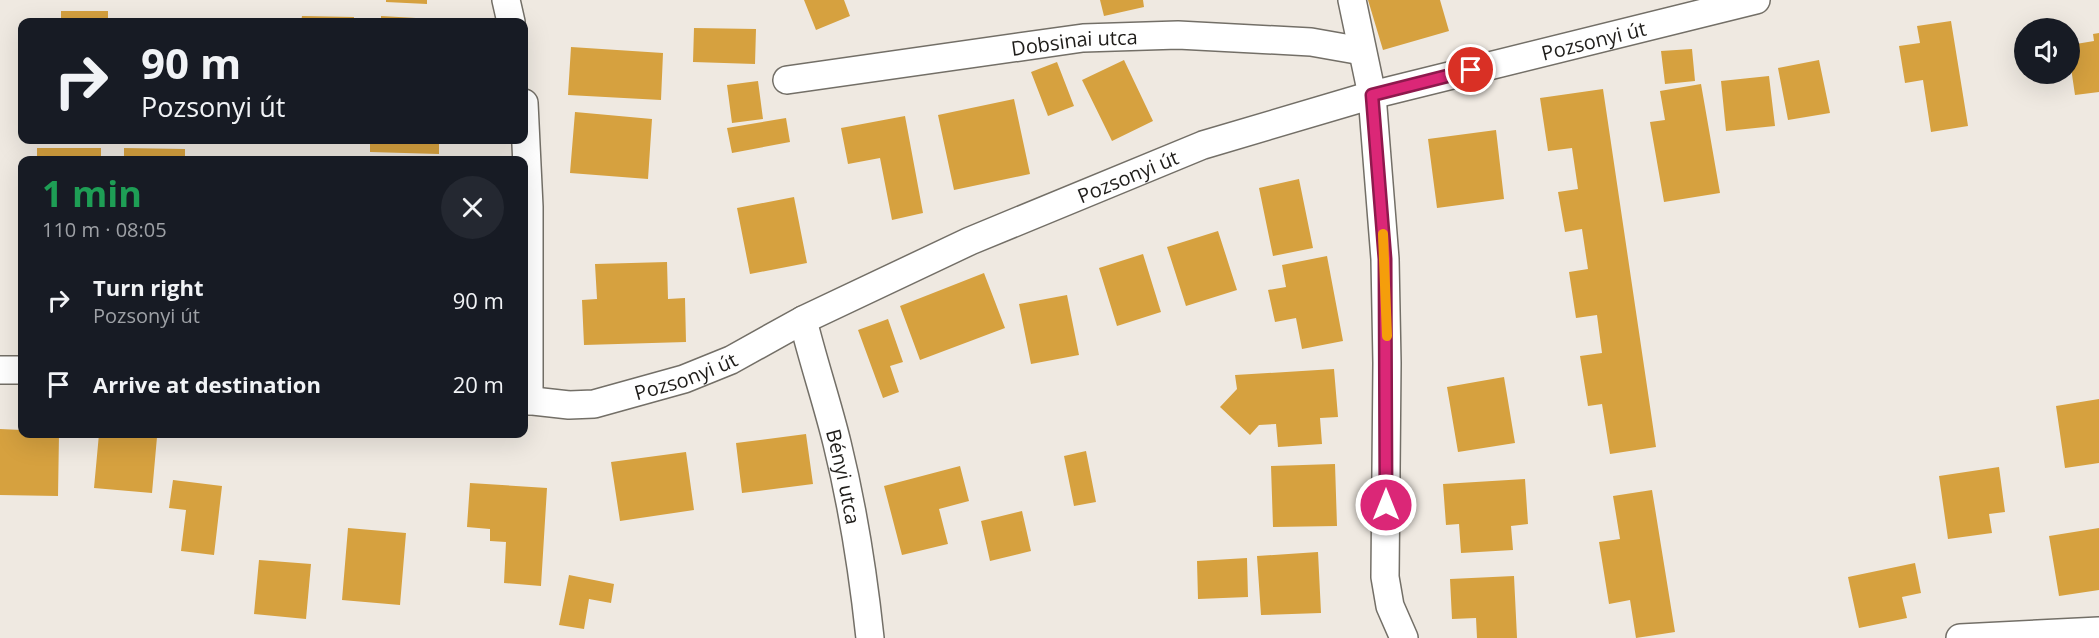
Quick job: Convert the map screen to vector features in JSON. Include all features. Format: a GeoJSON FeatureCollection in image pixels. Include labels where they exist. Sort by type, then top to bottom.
{"type":"FeatureCollection","features":[{"type":"Feature","properties":{"kind":"street"},"geometry":{"type":"LineString","coordinates":[[506,0],[510,18]]}},
{"type":"Feature","properties":{"kind":"street"},"geometry":{"type":"LineString","coordinates":[[1352,0],[1372,95],[1385,259],[1387,363],[1384,577],[1390,606],[1404,638]]}},
{"type":"Feature","properties":{"kind":"street","name":"Pozsonyi út"},"geometry":{"type":"LineString","coordinates":[[528,400],[569,405],[594,404],[684,379],[731,360],[803,320],[970,241],[1203,145],[1372,95],[1756,0]]}},
{"type":"Feature","properties":{"kind":"street","name":"Dobsinai utca"},"geometry":{"type":"LineString","coordinates":[[787,80],[1083,38],[1178,34],[1311,42],[1362,51]]}},
{"type":"Feature","properties":{"kind":"street"},"geometry":{"type":"LineString","coordinates":[[528,186],[528,271]]}},
{"type":"Feature","properties":{"kind":"street","name":"Bényi utca"},"geometry":{"type":"LineString","coordinates":[[803,320],[837,441],[851,504],[861,558],[870,638]]}},
{"type":"Feature","properties":{"kind":"street"},"geometry":{"type":"LineString","coordinates":[[0,370],[18,370]]}},
{"type":"Feature","properties":{"kind":"street"},"geometry":{"type":"LineString","coordinates":[[1960,638],[2099,631]]}},
{"type":"Feature","properties":{"kind":"building"},"geometry":{"type":"Polygon","coordinates":[[[386,0],[427,0],[427,4],[386,2],[386,0]]]}},
{"type":"Feature","properties":{"kind":"building"},"geometry":{"type":"Polygon","coordinates":[[[804,0],[844,0],[850,16],[816,30],[804,0]]]}},
{"type":"Feature","properties":{"kind":"building"},"geometry":{"type":"Polygon","coordinates":[[[1100,0],[1143,0],[1144,7],[1104,16],[1100,0]]]}},
{"type":"Feature","properties":{"kind":"building"},"geometry":{"type":"Polygon","coordinates":[[[1368,0],[1440,0],[1449,31],[1383,50],[1368,0]]]}},
{"type":"Feature","properties":{"kind":"building"},"geometry":{"type":"Polygon","coordinates":[[[61,11],[108,11],[108,18],[61,18],[61,11]]]}},
{"type":"Feature","properties":{"kind":"building"},"geometry":{"type":"Polygon","coordinates":[[[302,16],[354,17],[354,18],[302,18],[302,16]]]}},
{"type":"Feature","properties":{"kind":"building"},"geometry":{"type":"Polygon","coordinates":[[[381,16],[416,18],[381,18],[381,16]]]}},
{"type":"Feature","properties":{"kind":"building"},"geometry":{"type":"Polygon","coordinates":[[[1951,21],[1968,126],[1931,132],[1923,80],[1905,83],[1899,46],[1920,43],[1917,26],[1951,21]]]}},
{"type":"Feature","properties":{"kind":"building"},"geometry":{"type":"Polygon","coordinates":[[[694,28],[756,29],[755,64],[693,62],[694,28]]]}},
{"type":"Feature","properties":{"kind":"building"},"geometry":{"type":"Polygon","coordinates":[[[2099,33],[2099,92],[2075,95],[2073,84],[2080,84],[2080,43],[2094,41],[2093,34],[2099,33]]]}},
{"type":"Feature","properties":{"kind":"building"},"geometry":{"type":"Polygon","coordinates":[[[571,47],[663,53],[661,100],[568,95],[571,47]]]}},
{"type":"Feature","properties":{"kind":"building"},"geometry":{"type":"Polygon","coordinates":[[[1692,49],[1695,81],[1665,84],[1661,51],[1692,49]]]}},
{"type":"Feature","properties":{"kind":"building"},"geometry":{"type":"Polygon","coordinates":[[[1124,60],[1153,121],[1112,141],[1082,80],[1124,60]]]}},
{"type":"Feature","properties":{"kind":"building"},"geometry":{"type":"Polygon","coordinates":[[[1819,60],[1830,113],[1788,120],[1778,68],[1819,60]]]}},
{"type":"Feature","properties":{"kind":"building"},"geometry":{"type":"Polygon","coordinates":[[[1057,62],[1074,106],[1048,116],[1031,72],[1057,62]]]}},
{"type":"Feature","properties":{"kind":"building"},"geometry":{"type":"Polygon","coordinates":[[[1769,76],[1775,126],[1726,131],[1721,81],[1769,76]]]}},
{"type":"Feature","properties":{"kind":"building"},"geometry":{"type":"Polygon","coordinates":[[[758,81],[763,119],[732,123],[727,85],[758,81]]]}},
{"type":"Feature","properties":{"kind":"building"},"geometry":{"type":"Polygon","coordinates":[[[1701,84],[1720,193],[1664,202],[1650,122],[1665,120],[1660,91],[1701,84]]]}},
{"type":"Feature","properties":{"kind":"building"},"geometry":{"type":"Polygon","coordinates":[[[1603,89],[1656,447],[1610,454],[1602,404],[1588,406],[1580,356],[1602,353],[1597,315],[1576,318],[1569,272],[1588,269],[1582,229],[1565,232],[1558,192],[1578,189],[1572,148],[1548,151],[1540,98],[1603,89]]]}},
{"type":"Feature","properties":{"kind":"building"},"geometry":{"type":"Polygon","coordinates":[[[1014,99],[1030,174],[954,190],[938,115],[1014,99]]]}},
{"type":"Feature","properties":{"kind":"building"},"geometry":{"type":"Polygon","coordinates":[[[575,112],[652,119],[648,179],[570,173],[575,112]]]}},
{"type":"Feature","properties":{"kind":"building"},"geometry":{"type":"Polygon","coordinates":[[[905,116],[923,213],[892,220],[880,158],[848,164],[841,128],[905,116]]]}},
{"type":"Feature","properties":{"kind":"building"},"geometry":{"type":"Polygon","coordinates":[[[786,118],[790,142],[732,153],[727,128],[786,118]]]}},
{"type":"Feature","properties":{"kind":"building"},"geometry":{"type":"Polygon","coordinates":[[[1496,130],[1504,199],[1437,208],[1428,139],[1496,130]]]}},
{"type":"Feature","properties":{"kind":"building"},"geometry":{"type":"Polygon","coordinates":[[[370,144],[439,144],[439,154],[370,152],[370,144]]]}},
{"type":"Feature","properties":{"kind":"building"},"geometry":{"type":"Polygon","coordinates":[[[37,148],[101,148],[101,156],[37,156],[37,148]]]}},
{"type":"Feature","properties":{"kind":"building"},"geometry":{"type":"Polygon","coordinates":[[[124,148],[185,149],[185,156],[124,156],[124,148]]]}},
{"type":"Feature","properties":{"kind":"building"},"geometry":{"type":"Polygon","coordinates":[[[1299,179],[1313,248],[1273,256],[1259,188],[1299,179]]]}},
{"type":"Feature","properties":{"kind":"building"},"geometry":{"type":"Polygon","coordinates":[[[794,197],[807,263],[750,274],[737,208],[794,197]]]}},
{"type":"Feature","properties":{"kind":"building"},"geometry":{"type":"Polygon","coordinates":[[[1218,231],[1237,290],[1186,306],[1167,247],[1218,231]]]}},
{"type":"Feature","properties":{"kind":"building"},"geometry":{"type":"Polygon","coordinates":[[[1143,254],[1161,312],[1117,326],[1099,268],[1143,254]]]}},
{"type":"Feature","properties":{"kind":"building"},"geometry":{"type":"Polygon","coordinates":[[[1327,256],[1343,341],[1302,349],[1296,318],[1275,322],[1268,290],[1286,287],[1282,265],[1327,256]]]}},
{"type":"Feature","properties":{"kind":"building"},"geometry":{"type":"Polygon","coordinates":[[[667,262],[668,299],[685,298],[686,342],[584,345],[582,300],[597,299],[595,264],[667,262]]]}},
{"type":"Feature","properties":{"kind":"building"},"geometry":{"type":"Polygon","coordinates":[[[984,273],[1005,328],[920,360],[900,306],[984,273]]]}},
{"type":"Feature","properties":{"kind":"building"},"geometry":{"type":"Polygon","coordinates":[[[1067,295],[1079,355],[1031,364],[1019,304],[1067,295]]]}},
{"type":"Feature","properties":{"kind":"building"},"geometry":{"type":"Polygon","coordinates":[[[888,319],[903,362],[890,366],[899,392],[883,398],[858,330],[888,319]]]}},
{"type":"Feature","properties":{"kind":"building"},"geometry":{"type":"Polygon","coordinates":[[[1334,369],[1338,417],[1320,418],[1322,444],[1278,447],[1276,424],[1259,425],[1250,435],[1220,407],[1237,389],[1235,375],[1334,369]]]}},
{"type":"Feature","properties":{"kind":"building"},"geometry":{"type":"Polygon","coordinates":[[[1504,377],[1515,443],[1458,452],[1447,387],[1504,377]]]}},
{"type":"Feature","properties":{"kind":"building"},"geometry":{"type":"Polygon","coordinates":[[[2099,399],[2099,463],[2065,468],[2056,406],[2099,399]]]}},
{"type":"Feature","properties":{"kind":"building"},"geometry":{"type":"Polygon","coordinates":[[[0,429],[18,430],[18,438],[59,438],[58,496],[0,495],[0,429]]]}},
{"type":"Feature","properties":{"kind":"building"},"geometry":{"type":"Polygon","coordinates":[[[806,434],[813,484],[742,493],[736,443],[806,434]]]}},
{"type":"Feature","properties":{"kind":"building"},"geometry":{"type":"Polygon","coordinates":[[[99,438],[157,438],[152,493],[94,488],[99,438]]]}},
{"type":"Feature","properties":{"kind":"building"},"geometry":{"type":"Polygon","coordinates":[[[1086,451],[1096,502],[1074,506],[1064,456],[1086,451]]]}},
{"type":"Feature","properties":{"kind":"building"},"geometry":{"type":"Polygon","coordinates":[[[686,452],[694,510],[620,521],[611,462],[686,452]]]}},
{"type":"Feature","properties":{"kind":"building"},"geometry":{"type":"Polygon","coordinates":[[[1335,464],[1337,526],[1273,527],[1271,466],[1335,464]]]}},
{"type":"Feature","properties":{"kind":"building"},"geometry":{"type":"Polygon","coordinates":[[[960,466],[969,501],[939,509],[948,544],[902,555],[884,486],[960,466]]]}},
{"type":"Feature","properties":{"kind":"building"},"geometry":{"type":"Polygon","coordinates":[[[1999,467],[2005,512],[1989,514],[1992,533],[1948,539],[1939,476],[1999,467]]]}},
{"type":"Feature","properties":{"kind":"building"},"geometry":{"type":"Polygon","coordinates":[[[1525,479],[1528,524],[1511,526],[1513,550],[1461,553],[1459,524],[1446,525],[1443,484],[1525,479]]]}},
{"type":"Feature","properties":{"kind":"building"},"geometry":{"type":"Polygon","coordinates":[[[173,480],[222,486],[214,555],[181,551],[186,510],[169,508],[173,480]]]}},
{"type":"Feature","properties":{"kind":"building"},"geometry":{"type":"Polygon","coordinates":[[[470,483],[547,488],[541,586],[504,583],[506,542],[490,541],[490,529],[467,527],[470,483]]]}},
{"type":"Feature","properties":{"kind":"building"},"geometry":{"type":"Polygon","coordinates":[[[1652,490],[1675,632],[1636,638],[1630,600],[1609,604],[1599,542],[1620,539],[1613,496],[1652,490]]]}},
{"type":"Feature","properties":{"kind":"building"},"geometry":{"type":"Polygon","coordinates":[[[1022,511],[1031,551],[990,561],[981,521],[1022,511]]]}},
{"type":"Feature","properties":{"kind":"building"},"geometry":{"type":"Polygon","coordinates":[[[348,528],[406,533],[400,605],[342,600],[348,528]]]}},
{"type":"Feature","properties":{"kind":"building"},"geometry":{"type":"Polygon","coordinates":[[[2099,528],[2099,590],[2059,596],[2049,536],[2099,528]]]}},
{"type":"Feature","properties":{"kind":"building"},"geometry":{"type":"Polygon","coordinates":[[[1318,552],[1321,613],[1261,615],[1257,556],[1318,552]]]}},
{"type":"Feature","properties":{"kind":"building"},"geometry":{"type":"Polygon","coordinates":[[[1247,558],[1248,597],[1198,599],[1197,561],[1247,558]]]}},
{"type":"Feature","properties":{"kind":"building"},"geometry":{"type":"Polygon","coordinates":[[[259,560],[311,564],[306,619],[254,614],[259,560]]]}},
{"type":"Feature","properties":{"kind":"building"},"geometry":{"type":"Polygon","coordinates":[[[1915,563],[1921,593],[1902,597],[1907,618],[1859,628],[1848,577],[1915,563]]]}},
{"type":"Feature","properties":{"kind":"building"},"geometry":{"type":"Polygon","coordinates":[[[569,575],[614,584],[611,603],[589,599],[584,629],[559,625],[569,575]]]}},
{"type":"Feature","properties":{"kind":"building"},"geometry":{"type":"Polygon","coordinates":[[[1514,576],[1517,638],[1477,638],[1476,618],[1452,619],[1450,579],[1514,576]]]}},
{"type":"Feature","properties":{"kind":"slow traffic"},"geometry":{"type":"LineString","coordinates":[[1383,234],[1387,336]]}},
{"type":"Feature","properties":{"kind":"route"},"geometry":{"type":"LineString","coordinates":[[1386,505],[1385,259],[1372,95],[1471,70]]}}]}
